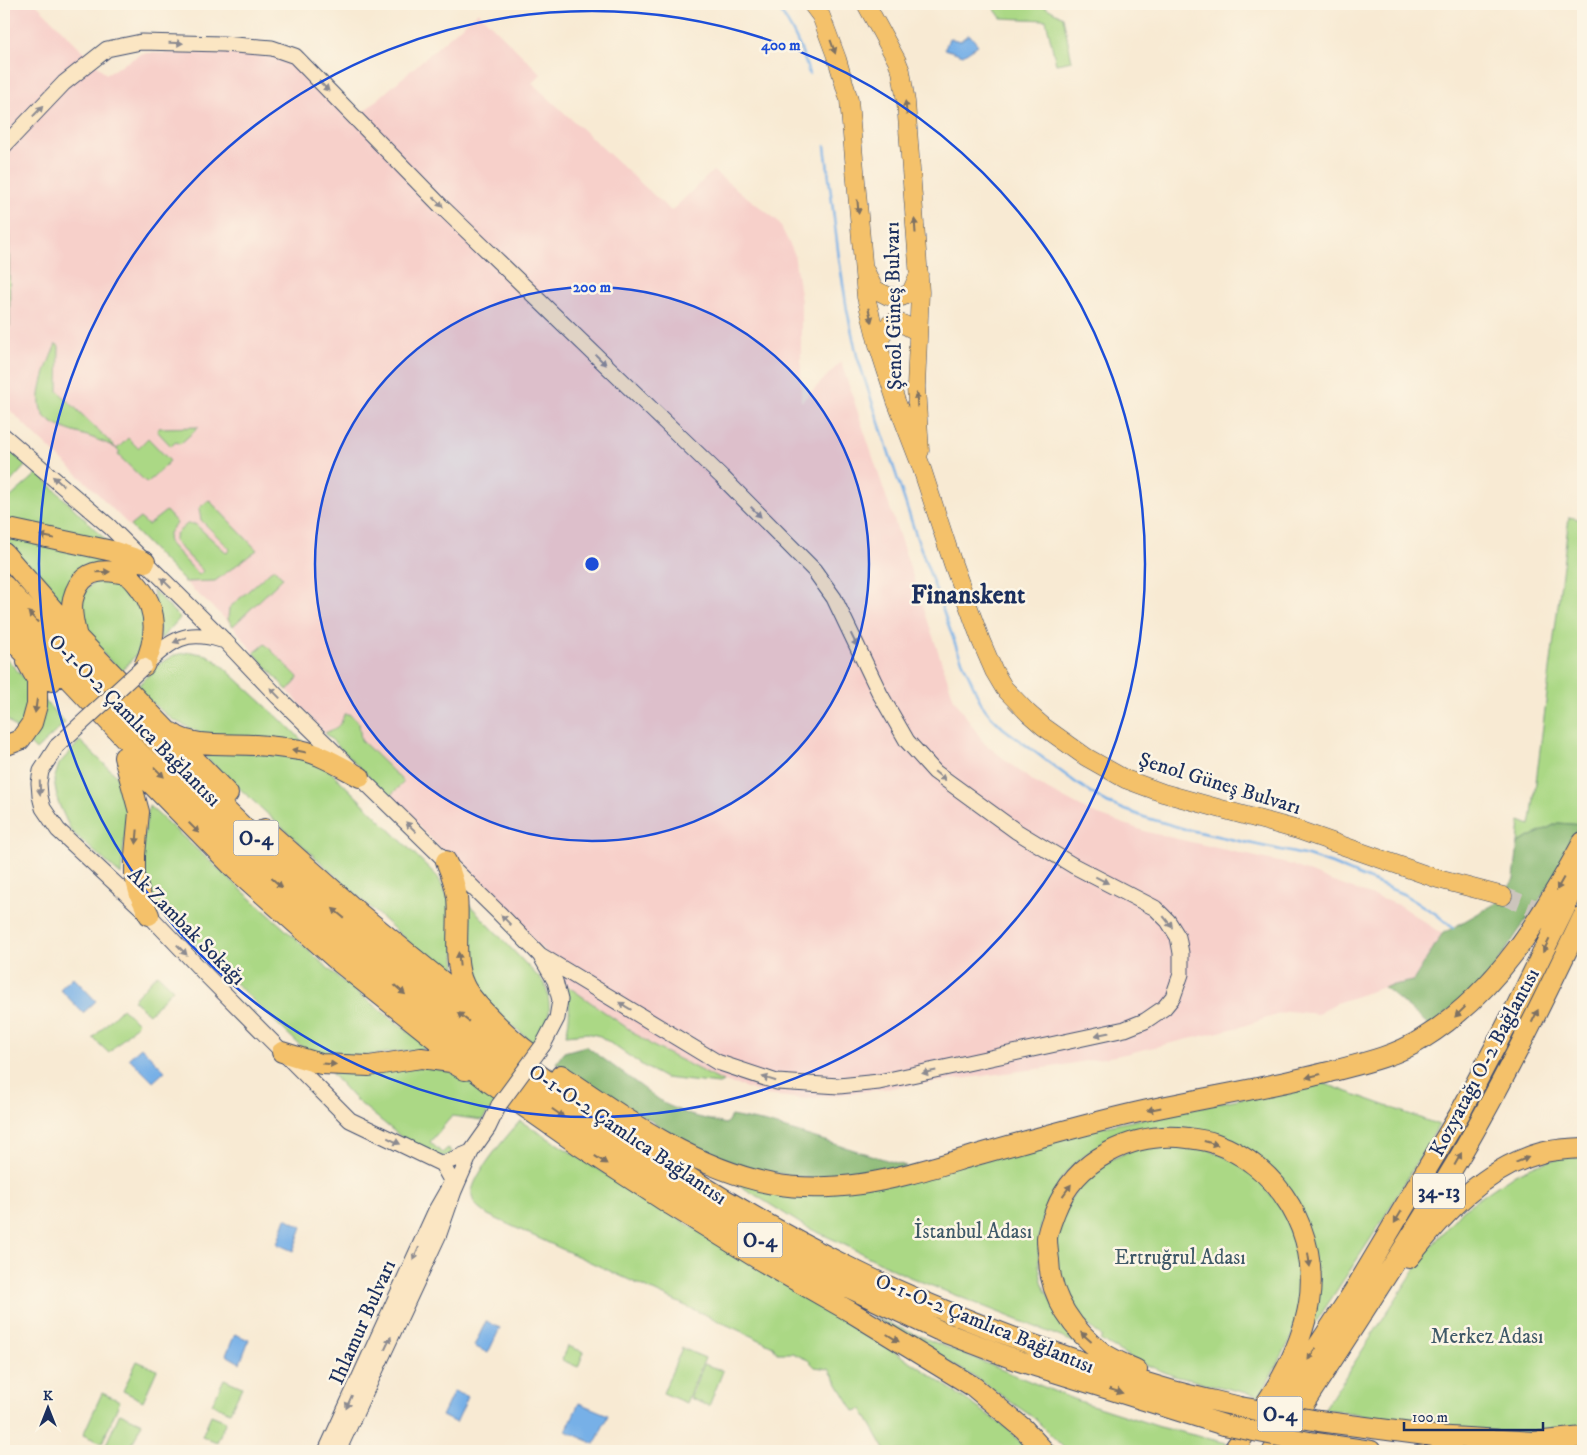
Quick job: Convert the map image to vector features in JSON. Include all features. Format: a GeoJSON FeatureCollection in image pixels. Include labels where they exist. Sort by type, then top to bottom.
{"type":"FeatureCollection","features":[{"type":"Feature","properties":{"kind":"highway"},"geometry":{"type":"LineString","coordinates":[[4,528],[112,551],[144,562]]}},
{"type":"Feature","properties":{"kind":"highway"},"geometry":{"type":"LineString","coordinates":[[4,554],[77,637],[244,810],[360,914],[534,1060],[666,1142],[730,1174],[775,1184],[824,1188],[901,1177],[1029,1140],[1138,1113],[1302,1079],[1374,1061],[1420,1041],[1455,1017],[1498,975],[1554,896],[1583,842]]}},
{"type":"Feature","properties":{"kind":"highway"},"geometry":{"type":"LineString","coordinates":[[77,637],[72,616],[72,601],[78,585],[90,573],[105,571],[126,574],[134,580],[147,597],[152,610],[154,637],[151,651],[144,666]]}},
{"type":"Feature","properties":{"kind":"highway","name":"O-1-O-2 Çamlıca Bağlantısı"},"geometry":{"type":"LineString","coordinates":[[4,585],[49,635],[206,791],[311,890],[438,997],[625,1121],[813,1242],[926,1303],[959,1317],[1086,1364],[1169,1390],[1319,1422],[1431,1442],[1546,1451]]}},
{"type":"Feature","properties":{"kind":"highway","name":"O-1-O-2 Çamlıca Bağlantısı"},"geometry":{"type":"LineString","coordinates":[[4,611],[134,748],[246,856],[422,1010],[534,1060],[554,1110],[639,1168],[780,1252],[837,1282],[938,1330],[1019,1361],[1224,1426],[1306,1447]]}},
{"type":"Feature","properties":{"kind":"highway"},"geometry":{"type":"LineString","coordinates":[[4,746],[20,740],[32,723],[37,705],[37,680],[10,638]]}},
{"type":"Feature","properties":{"kind":"highway"},"geometry":{"type":"LineString","coordinates":[[10,638],[236,870],[339,962],[489,1082],[579,1145],[671,1205],[760,1260],[851,1312],[1022,1418],[1057,1451]]}},
{"type":"Feature","properties":{"kind":"highway"},"geometry":{"type":"LineString","coordinates":[[163,725],[176,736],[194,741],[301,750],[319,756],[360,776]]}},
{"type":"Feature","properties":{"kind":"highway"},"geometry":{"type":"LineString","coordinates":[[123,756],[139,812],[135,877],[140,895],[149,914]]}},
{"type":"Feature","properties":{"kind":"highway"},"geometry":{"type":"LineString","coordinates":[[446,861],[454,880],[457,897],[458,951],[460,971],[464,985],[477,1005],[534,1060]]}},
{"type":"Feature","properties":{"kind":"highway","name":"Kozyatağı O-2 Bağlantısı"},"geometry":{"type":"LineString","coordinates":[[1247,1451],[1354,1291],[1459,1115],[1583,871]]}},
{"type":"Feature","properties":{"kind":"highway","name":"Kozyatağı O-2 Bağlantısı"},"geometry":{"type":"LineString","coordinates":[[1273,1451],[1448,1177],[1524,1039],[1583,917]]}},
{"type":"Feature","properties":{"kind":"highway"},"geometry":{"type":"LineString","coordinates":[[282,1052],[321,1064],[369,1066],[421,1058],[451,1062],[489,1082]]}},
{"type":"Feature","properties":{"kind":"highway"},"geometry":{"type":"LineString","coordinates":[[1233,1451],[1270,1399],[1284,1373],[1299,1337],[1309,1304],[1310,1263],[1303,1229],[1296,1213],[1286,1196],[1260,1168],[1246,1158],[1213,1142],[1175,1136],[1153,1138],[1132,1142],[1100,1156],[1065,1191],[1052,1220],[1047,1237],[1049,1273],[1059,1301],[1079,1331],[1104,1353],[1137,1370],[1240,1406]]}},
{"type":"Feature","properties":{"kind":"highway"},"geometry":{"type":"LineString","coordinates":[[1315,1387],[1411,1257],[1439,1222],[1472,1190],[1509,1166],[1527,1158],[1557,1150],[1583,1148]]}},
{"type":"Feature","properties":{"kind":"highway"},"geometry":{"type":"LineString","coordinates":[[671,1205],[872,1311],[910,1327],[957,1343],[1019,1361]]}},
{"type":"Feature","properties":{"kind":"highway"},"geometry":{"type":"LineString","coordinates":[[974,1387],[1024,1429],[1044,1451]]}},
{"type":"Feature","properties":{"kind":"highway"},"geometry":{"type":"LineString","coordinates":[[1319,1422],[1434,1436],[1525,1442],[1583,1437]]}},
{"type":"Feature","properties":{"kind":"highway"},"geometry":{"type":"LineString","coordinates":[[1279,1451],[1290,1425]]}},
{"type":"Feature","properties":{"kind":"highway","name":"O-4"},"geometry":{"type":"LineString","coordinates":[[1306,1447],[1371,1451]]}},
{"type":"Feature","properties":{"kind":"main road","name":"Şenol Güneş Bulvarı"},"geometry":{"type":"LineString","coordinates":[[812,4],[821,16],[837,59],[849,100],[866,297],[878,345],[981,642],[1004,688],[1028,713],[1086,757],[1125,779],[1163,793],[1298,830],[1330,841],[1382,850],[1506,891]]}},
{"type":"Feature","properties":{"kind":"main road","name":"Şenol Güneş Bulvarı"},"geometry":{"type":"LineString","coordinates":[[866,4],[901,72],[906,102],[920,292],[916,387],[920,466]]}},
{"type":"Feature","properties":{"kind":"main road"},"geometry":{"type":"LineString","coordinates":[[4,146],[64,84],[107,49],[141,42],[223,44],[272,48],[295,56],[441,206],[722,477],[814,570],[834,598],[880,694],[907,741],[935,772],[1016,831],[1074,866],[1155,908],[1168,921],[1178,937],[1181,953],[1181,974],[1173,997],[1164,1008],[1145,1021],[1125,1029],[879,1082],[839,1086],[777,1082],[717,1062],[540,955],[278,697],[225,641],[110,527],[4,436]]}},
{"type":"Feature","properties":{"kind":"main road"},"geometry":{"type":"LineString","coordinates":[[863,267],[874,289],[888,296],[902,297],[911,292],[919,274]]}},
{"type":"Feature","properties":{"kind":"main road"},"geometry":{"type":"LineString","coordinates":[[878,345],[885,328],[891,322],[898,321],[918,332]]}},
{"type":"Feature","properties":{"kind":"main road"},"geometry":{"type":"LineString","coordinates":[[4,425],[39,465]]}},
{"type":"Feature","properties":{"kind":"main road","name":"Ak Zambak Sokağı"},"geometry":{"type":"LineString","coordinates":[[225,641],[204,635],[187,636],[165,646],[57,746],[41,770],[39,783],[43,808],[58,830],[149,914],[191,960],[350,1120],[442,1164]]}},
{"type":"Feature","properties":{"kind":"main road","name":"Ihlamur Bulvarı"},"geometry":{"type":"LineString","coordinates":[[338,1451],[439,1234],[454,1191],[471,1152],[534,1060],[557,1018],[560,1000],[555,981],[540,955]]}},
{"type":"Feature","properties":{"kind":"main road"},"geometry":{"type":"LineString","coordinates":[[442,1164],[471,1152]]}},
{"type":"Feature","properties":{"kind":"main road","name":"Ihlamur Bulvarı"},"geometry":{"type":"LineString","coordinates":[[326,1451],[436,1210],[452,1182],[442,1164]]}},
{"type":"Feature","properties":{"kind":"shaded area"},"geometry":{"type":"Polygon","coordinates":[[[4,4],[36,4],[106,74],[143,53],[267,53],[289,58],[354,120],[478,12],[541,74],[532,83],[671,211],[713,171],[778,221],[794,253],[801,302],[801,402],[841,362],[954,699],[984,743],[1032,781],[1090,812],[1147,832],[1292,865],[1333,882],[1399,905],[1442,934],[1413,981],[1384,987],[1336,1003],[1318,1014],[1288,1011],[1240,1027],[1120,1055],[1052,1067],[806,1099],[766,1095],[739,1085],[723,1082],[653,1046],[566,985],[553,960],[325,733],[254,653],[233,626],[185,582],[90,486],[4,404],[4,4]]]}},
{"type":"Feature","properties":{"kind":"green space"},"geometry":{"type":"Polygon","coordinates":[[[991,4],[1040,4],[1063,17],[1072,61],[1056,64],[1046,20],[1001,18],[991,4]]]}},
{"type":"Feature","properties":{"kind":"green space"},"geometry":{"type":"Polygon","coordinates":[[[4,227],[9,232],[10,326],[4,326],[4,227]]]}},
{"type":"Feature","properties":{"kind":"green space"},"geometry":{"type":"Polygon","coordinates":[[[56,344],[59,346],[58,391],[115,447],[56,425],[46,418],[40,402],[42,382],[56,344]]]}},
{"type":"Feature","properties":{"kind":"green space"},"geometry":{"type":"Polygon","coordinates":[[[199,427],[180,444],[176,442],[171,446],[157,431],[158,428],[199,427]]]}},
{"type":"Feature","properties":{"kind":"green space"},"geometry":{"type":"Polygon","coordinates":[[[128,438],[138,448],[148,438],[170,461],[147,483],[118,455],[120,452],[117,449],[128,438]]]}},
{"type":"Feature","properties":{"kind":"green space"},"geometry":{"type":"Polygon","coordinates":[[[4,443],[26,465],[4,489],[4,443]]]}},
{"type":"Feature","properties":{"kind":"green space"},"geometry":{"type":"Polygon","coordinates":[[[38,473],[111,545],[4,520],[4,503],[38,473]]]}},
{"type":"Feature","properties":{"kind":"green space"},"geometry":{"type":"Polygon","coordinates":[[[209,500],[257,550],[215,581],[185,582],[130,526],[140,518],[148,525],[166,511],[177,523],[168,535],[170,544],[199,575],[203,571],[174,541],[176,534],[187,524],[195,524],[227,553],[230,549],[201,520],[199,508],[209,500]]]}},
{"type":"Feature","properties":{"kind":"green space"},"geometry":{"type":"Polygon","coordinates":[[[1569,517],[1583,520],[1583,825],[1558,823],[1518,843],[1520,821],[1530,825],[1532,814],[1569,517]]]}},
{"type":"Feature","properties":{"kind":"green space"},"geometry":{"type":"Polygon","coordinates":[[[4,536],[119,563],[70,581],[63,595],[62,611],[4,543],[4,536]]]}},
{"type":"Feature","properties":{"kind":"green space"},"geometry":{"type":"Polygon","coordinates":[[[274,568],[283,578],[233,626],[228,619],[229,608],[274,568]]]}},
{"type":"Feature","properties":{"kind":"green space"},"geometry":{"type":"Polygon","coordinates":[[[112,579],[126,584],[139,597],[146,618],[141,649],[121,672],[86,636],[78,623],[83,593],[95,581],[112,579]]]}},
{"type":"Feature","properties":{"kind":"green space"},"geometry":{"type":"Polygon","coordinates":[[[153,590],[180,618],[161,639],[153,590]]]}},
{"type":"Feature","properties":{"kind":"green space"},"geometry":{"type":"Polygon","coordinates":[[[265,644],[298,677],[287,690],[254,653],[265,644]]]}},
{"type":"Feature","properties":{"kind":"green space"},"geometry":{"type":"Polygon","coordinates":[[[191,652],[207,655],[219,663],[307,746],[202,734],[173,720],[135,689],[159,664],[174,655],[191,652]]]}},
{"type":"Feature","properties":{"kind":"green space"},"geometry":{"type":"Polygon","coordinates":[[[4,656],[65,723],[36,750],[4,716],[4,656]]]}},
{"type":"Feature","properties":{"kind":"green space"},"geometry":{"type":"Polygon","coordinates":[[[344,714],[349,714],[359,723],[361,740],[404,782],[389,797],[325,733],[338,726],[344,714]]]}},
{"type":"Feature","properties":{"kind":"green space"},"geometry":{"type":"Polygon","coordinates":[[[80,741],[121,780],[128,802],[121,875],[71,831],[58,802],[54,780],[59,764],[80,741]]]}},
{"type":"Feature","properties":{"kind":"green space"},"geometry":{"type":"Polygon","coordinates":[[[195,748],[307,758],[325,766],[438,877],[450,902],[458,987],[195,748]]]}},
{"type":"Feature","properties":{"kind":"green space"},"geometry":{"type":"Polygon","coordinates":[[[149,806],[341,980],[430,1048],[344,1058],[307,1052],[155,906],[141,883],[142,847],[149,806]]]}},
{"type":"Feature","properties":{"kind":"green space"},"geometry":{"type":"Polygon","coordinates":[[[1558,823],[1583,825],[1551,882],[1485,982],[1430,1026],[1384,987],[1413,981],[1442,934],[1500,901],[1514,879],[1518,843],[1558,823]]]}},
{"type":"Feature","properties":{"kind":"green space"},"geometry":{"type":"Polygon","coordinates":[[[464,899],[545,984],[549,1002],[549,1016],[535,1044],[493,1010],[479,994],[466,968],[464,899]]]}},
{"type":"Feature","properties":{"kind":"green space"},"geometry":{"type":"Polygon","coordinates":[[[157,974],[173,989],[149,1014],[133,1000],[157,974]]]}},
{"type":"Feature","properties":{"kind":"green space"},"geometry":{"type":"Polygon","coordinates":[[[566,985],[653,1046],[723,1082],[719,1084],[665,1078],[645,1067],[600,1036],[587,1033],[566,1035],[569,1010],[566,985]]]}},
{"type":"Feature","properties":{"kind":"green space"},"geometry":{"type":"Polygon","coordinates":[[[122,1008],[138,1023],[109,1053],[93,1038],[122,1008]]]}},
{"type":"Feature","properties":{"kind":"green space"},"geometry":{"type":"Polygon","coordinates":[[[586,1046],[665,1104],[690,1115],[726,1124],[731,1116],[767,1123],[906,1166],[876,1176],[813,1179],[750,1169],[697,1149],[556,1063],[564,1052],[586,1046]]]}},
{"type":"Feature","properties":{"kind":"green space"},"geometry":{"type":"Polygon","coordinates":[[[428,1067],[451,1072],[498,1100],[482,1120],[452,1116],[430,1142],[442,1153],[448,1148],[452,1153],[446,1156],[435,1157],[411,1145],[356,1100],[331,1073],[428,1067]]]}},
{"type":"Feature","properties":{"kind":"green space","name":"İstanbul Adası"},"geometry":{"type":"Polygon","coordinates":[[[1320,1082],[1439,1125],[1379,1226],[1310,1331],[1319,1279],[1251,1152],[1127,1137],[1125,1134],[1086,1154],[1064,1175],[1047,1206],[1042,1222],[1038,1257],[1040,1274],[1045,1290],[1081,1345],[907,1276],[806,1227],[728,1178],[789,1192],[1320,1082]]]}},
{"type":"Feature","properties":{"kind":"green space"},"geometry":{"type":"Polygon","coordinates":[[[520,1121],[913,1363],[1010,1430],[1028,1451],[886,1451],[862,1409],[854,1411],[829,1369],[815,1367],[808,1360],[792,1353],[777,1353],[773,1346],[488,1215],[474,1202],[473,1188],[483,1168],[520,1121]]]}},
{"type":"Feature","properties":{"kind":"green space","name":"Ertruğrul Adası"},"geometry":{"type":"Polygon","coordinates":[[[1144,1144],[1206,1147],[1250,1170],[1293,1221],[1304,1287],[1291,1339],[1260,1396],[1174,1376],[1137,1361],[1100,1340],[1102,1337],[1079,1317],[1065,1294],[1055,1261],[1057,1237],[1064,1208],[1083,1181],[1100,1165],[1144,1144]]]}},
{"type":"Feature","properties":{"kind":"green space","name":"Merkez Adası"},"geometry":{"type":"Polygon","coordinates":[[[1563,1157],[1583,1158],[1583,1427],[1565,1429],[1564,1434],[1470,1431],[1325,1409],[1323,1411],[1425,1254],[1462,1210],[1515,1174],[1538,1164],[1563,1157]]]}},
{"type":"Feature","properties":{"kind":"green space"},"geometry":{"type":"Polygon","coordinates":[[[871,1316],[1073,1399],[1160,1427],[1227,1443],[1222,1451],[1067,1451],[1034,1418],[976,1378],[871,1316]]]}},
{"type":"Feature","properties":{"kind":"green space"},"geometry":{"type":"Polygon","coordinates":[[[568,1346],[584,1352],[578,1367],[562,1360],[568,1346]]]}},
{"type":"Feature","properties":{"kind":"green space"},"geometry":{"type":"Polygon","coordinates":[[[682,1348],[705,1358],[686,1403],[663,1393],[682,1348]]]}},
{"type":"Feature","properties":{"kind":"green space"},"geometry":{"type":"Polygon","coordinates":[[[137,1361],[157,1370],[143,1401],[123,1391],[137,1361]]]}},
{"type":"Feature","properties":{"kind":"green space"},"geometry":{"type":"Polygon","coordinates":[[[704,1364],[723,1371],[709,1406],[690,1398],[704,1364]]]}},
{"type":"Feature","properties":{"kind":"green space"},"geometry":{"type":"Polygon","coordinates":[[[224,1379],[242,1387],[230,1412],[212,1404],[224,1379]]]}},
{"type":"Feature","properties":{"kind":"green space"},"geometry":{"type":"Polygon","coordinates":[[[102,1393],[120,1401],[102,1443],[83,1435],[102,1393]]]}},
{"type":"Feature","properties":{"kind":"green space"},"geometry":{"type":"Polygon","coordinates":[[[120,1413],[142,1423],[129,1451],[103,1451],[120,1413]]]}},
{"type":"Feature","properties":{"kind":"green space"},"geometry":{"type":"Polygon","coordinates":[[[211,1415],[226,1421],[217,1442],[202,1436],[211,1415]]]}},
{"type":"Feature","properties":{"kind":"water"},"geometry":{"type":"Polygon","coordinates":[[[969,34],[978,45],[963,55],[945,49],[949,38],[960,41],[969,34]]]}},
{"type":"Feature","properties":{"kind":"water"},"geometry":{"type":"Polygon","coordinates":[[[73,977],[96,1001],[83,1013],[60,989],[73,977]]]}},
{"type":"Feature","properties":{"kind":"water"},"geometry":{"type":"Polygon","coordinates":[[[141,1047],[165,1071],[153,1082],[129,1058],[141,1047]]]}},
{"type":"Feature","properties":{"kind":"water"},"geometry":{"type":"Polygon","coordinates":[[[286,1218],[302,1227],[293,1251],[277,1244],[286,1218]]]}},
{"type":"Feature","properties":{"kind":"water"},"geometry":{"type":"Polygon","coordinates":[[[486,1321],[500,1328],[488,1353],[474,1346],[486,1321]]]}},
{"type":"Feature","properties":{"kind":"water"},"geometry":{"type":"Polygon","coordinates":[[[235,1334],[249,1340],[240,1363],[226,1355],[235,1334]]]}},
{"type":"Feature","properties":{"kind":"water"},"geometry":{"type":"Polygon","coordinates":[[[454,1391],[468,1397],[456,1423],[442,1416],[454,1391]]]}},
{"type":"Feature","properties":{"kind":"water"},"geometry":{"type":"Polygon","coordinates":[[[579,1403],[608,1415],[595,1444],[566,1431],[579,1403]]]}},
{"type":"Feature","properties":{"kind":"waterway"},"geometry":{"type":"LineString","coordinates":[[775,4],[795,37],[809,74]]}},
{"type":"Feature","properties":{"kind":"waterway"},"geometry":{"type":"LineString","coordinates":[[825,146],[839,258],[847,310],[857,356],[917,538],[957,649],[982,705],[990,715],[1003,728],[1075,782],[1107,803],[1144,817],[1185,829],[1308,856],[1332,864],[1403,894],[1436,914],[1453,928]]}},
{"type":"Feature","properties":{"kind":"tunnel"},"geometry":{"type":"LineString","coordinates":[[1503,896],[1554,916]]}},
{"type":"Feature","properties":{"kind":"district","name":"Finanskent"},"geometry":{"type":"Point","coordinates":[968,594]}}]}
